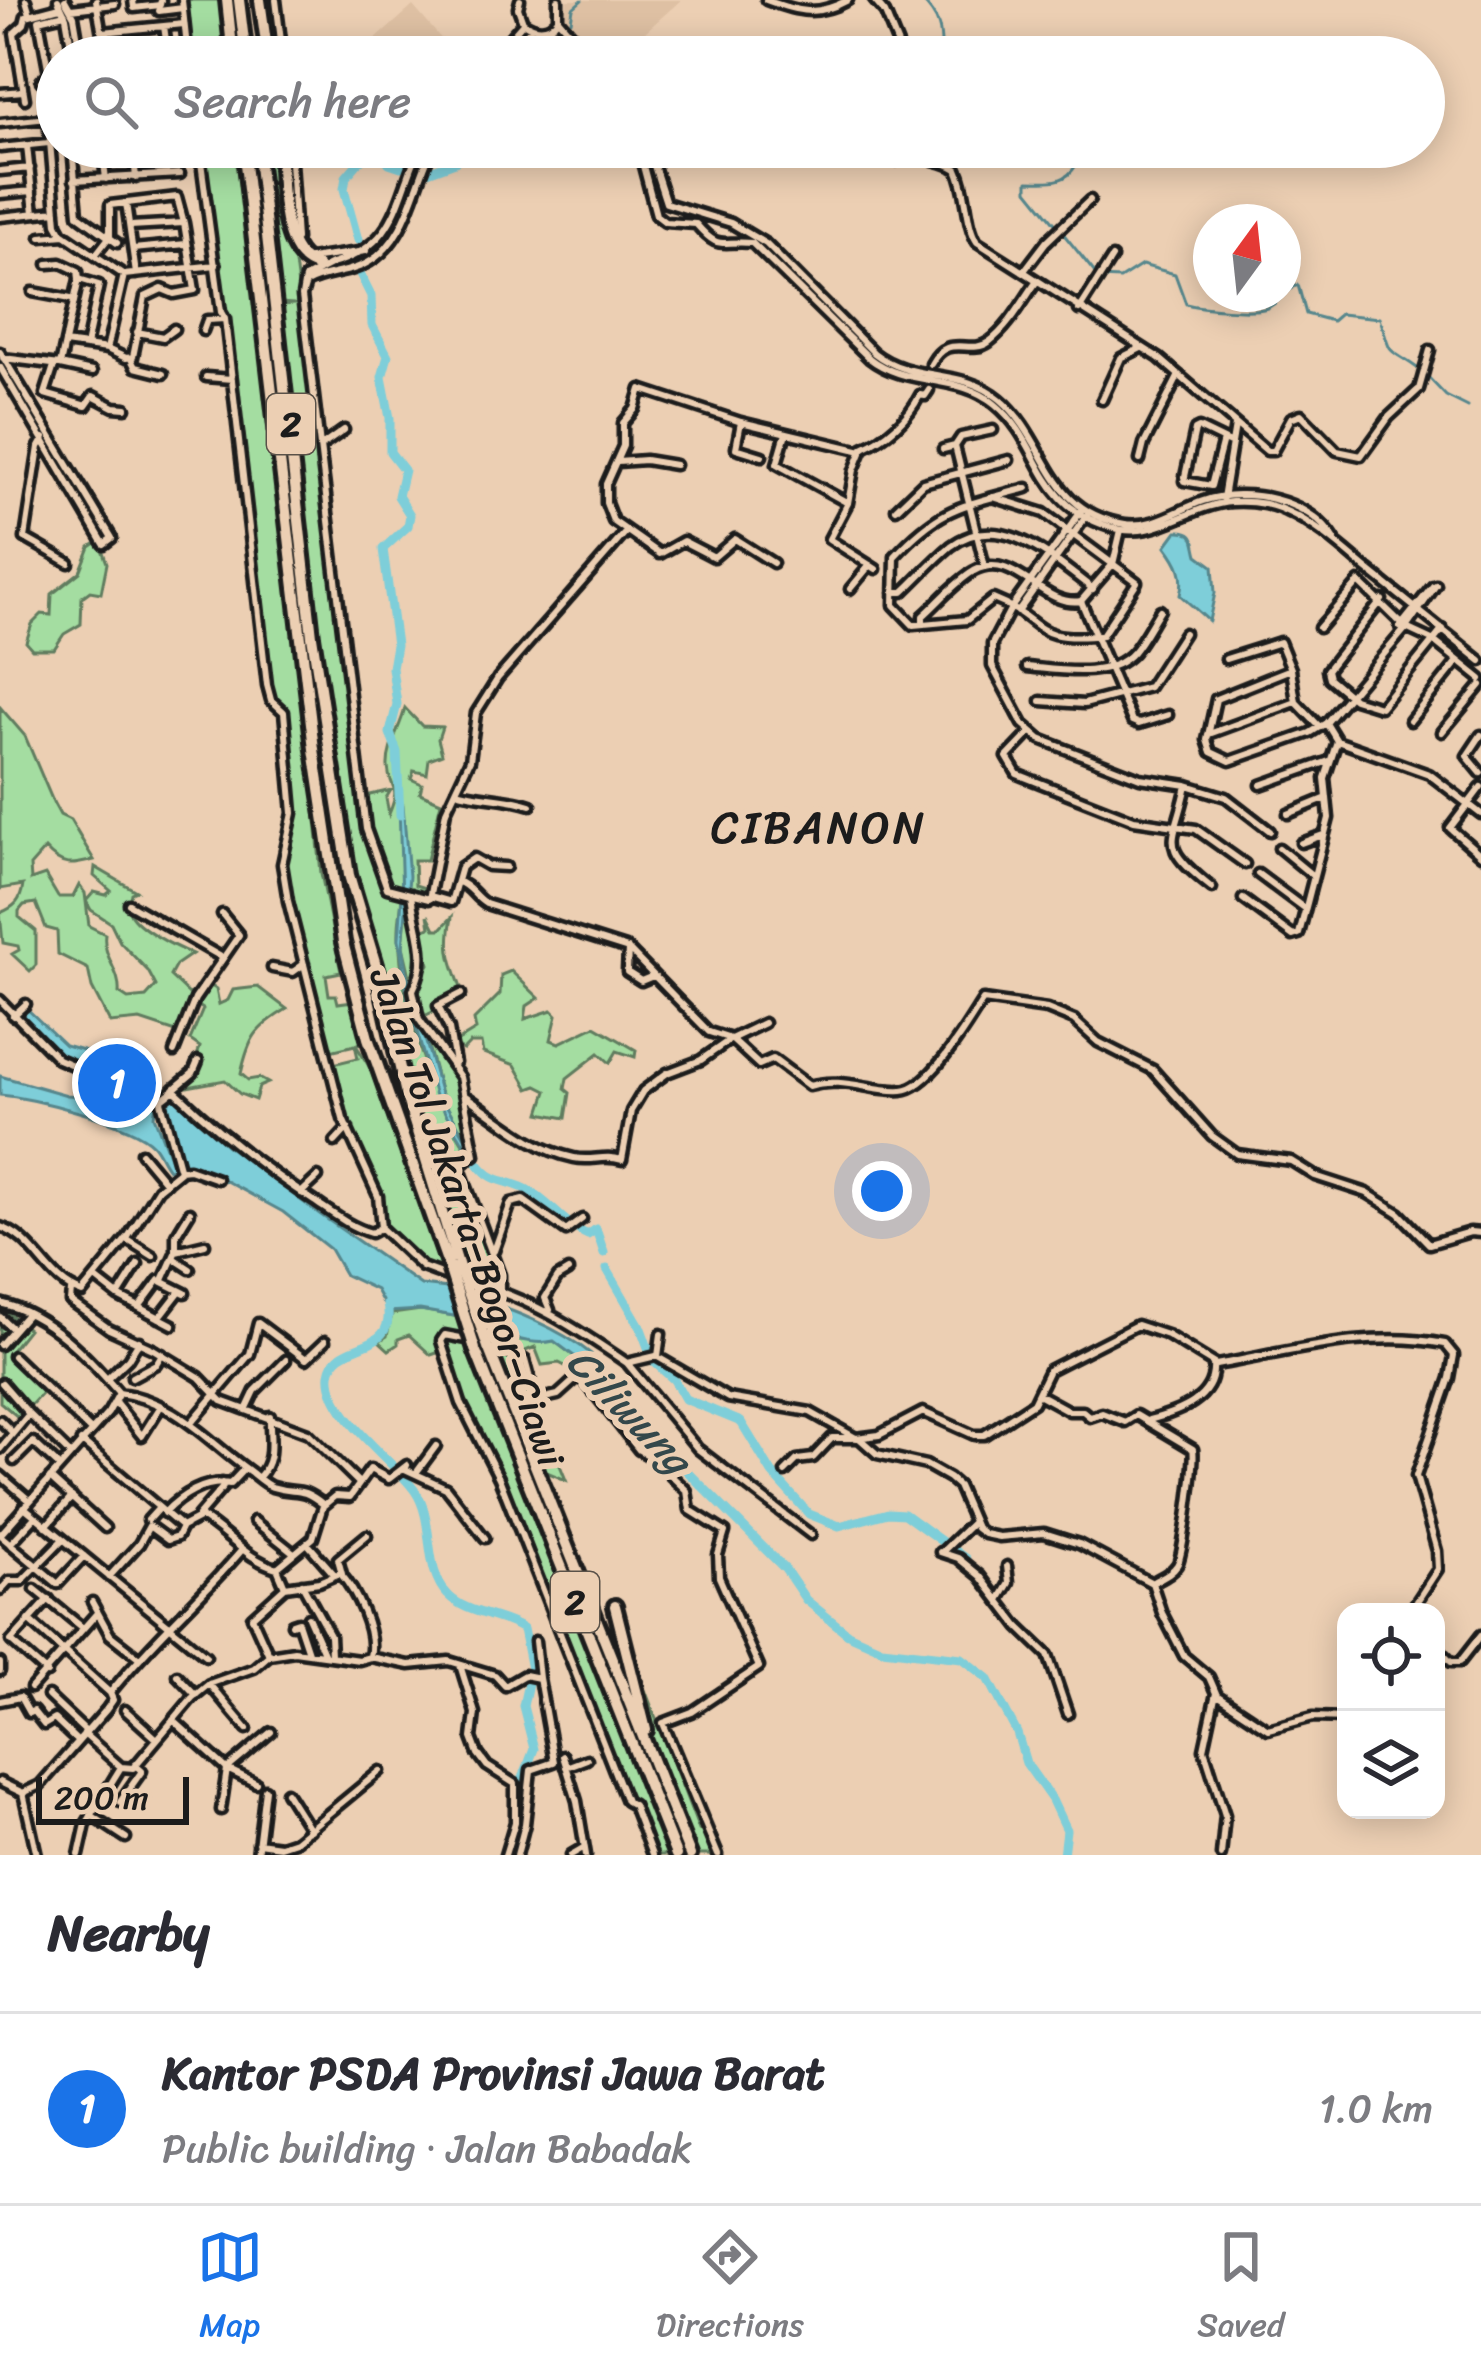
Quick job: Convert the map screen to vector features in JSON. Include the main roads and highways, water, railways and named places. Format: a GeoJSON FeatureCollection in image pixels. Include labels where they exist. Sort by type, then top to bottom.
{"type":"FeatureCollection","features":[{"type":"Feature","properties":{"kind":"highway"},"geometry":{"type":"LineString","coordinates":[[226,0],[230,36]]}},
{"type":"Feature","properties":{"kind":"highway"},"geometry":{"type":"LineString","coordinates":[[239,0],[243,36]]}},
{"type":"Feature","properties":{"kind":"highway"},"geometry":{"type":"LineString","coordinates":[[260,0],[265,36]]}},
{"type":"Feature","properties":{"kind":"highway","name":"Jalan Tol Jakarta–Bogor–Ciawi"},"geometry":{"type":"LineString","coordinates":[[246,168],[343,942],[368,1038],[392,1104],[676,1855]]}},
{"type":"Feature","properties":{"kind":"highway","name":"Jalan Tol Jakarta–Bogor–Ciawi"},"geometry":{"type":"LineString","coordinates":[[259,168],[317,680],[350,874],[453,1264]]}},
{"type":"Feature","properties":{"kind":"highway"},"geometry":{"type":"LineString","coordinates":[[282,168],[290,243],[300,259],[317,266]]}},
{"type":"Feature","properties":{"kind":"highway"},"geometry":{"type":"LineString","coordinates":[[308,734],[309,698]]}},
{"type":"Feature","properties":{"kind":"highway"},"geometry":{"type":"LineString","coordinates":[[363,1042],[392,1104]]}},
{"type":"Feature","properties":{"kind":"highway","name":"Jalan Tol Jakarta–Bogor–Ciawi"},"geometry":{"type":"LineString","coordinates":[[481,1348],[506,1391],[690,1855]]}},
{"type":"Feature","properties":{"kind":"highway"},"geometry":{"type":"LineString","coordinates":[[506,1391],[544,1471]]}},
{"type":"Feature","properties":{"kind":"highway"},"geometry":{"type":"LineString","coordinates":[[615,1606],[654,1766]]}},
{"type":"Feature","properties":{"kind":"water"},"geometry":{"type":"Polygon","coordinates":[[[1177,531],[1191,534],[1198,555],[1213,566],[1215,593],[1209,621],[1180,595],[1180,569],[1166,546],[1177,531]]]}},
{"type":"Feature","properties":{"kind":"water"},"geometry":{"type":"Polygon","coordinates":[[[399,805],[403,805],[409,876],[403,946],[409,983],[442,1098],[479,1161],[477,1165],[435,1096],[408,1000],[399,939],[399,805]]]}},
{"type":"Feature","properties":{"kind":"water"},"geometry":{"type":"Polygon","coordinates":[[[25,1007],[65,1045],[124,1062],[168,1090],[161,1097],[120,1068],[89,1065],[52,1053],[16,1016],[25,1007]]]}},
{"type":"Feature","properties":{"kind":"water"},"geometry":{"type":"Polygon","coordinates":[[[0,1076],[67,1095],[156,1103],[154,1116],[174,1168],[168,1169],[153,1145],[125,1128],[57,1106],[0,1095],[0,1076]]]}},
{"type":"Feature","properties":{"kind":"water"},"geometry":{"type":"Polygon","coordinates":[[[172,1093],[226,1145],[321,1215],[421,1285],[447,1288],[465,1318],[420,1310],[388,1312],[376,1290],[345,1275],[330,1249],[283,1212],[226,1181],[179,1163],[161,1102],[172,1093]]]}},
{"type":"Feature","properties":{"kind":"water"},"geometry":{"type":"Polygon","coordinates":[[[471,1299],[517,1313],[565,1336],[591,1354],[586,1365],[554,1341],[526,1341],[480,1324],[471,1299]]]}},
{"type":"Feature","properties":{"kind":"waterway"},"geometry":{"type":"LineString","coordinates":[[571,21],[573,8],[582,0]]}},
{"type":"Feature","properties":{"kind":"waterway"},"geometry":{"type":"LineString","coordinates":[[921,0],[932,13],[940,36]]}},
{"type":"Feature","properties":{"kind":"waterway"},"geometry":{"type":"LineString","coordinates":[[354,168],[344,189],[358,240]]}},
{"type":"Feature","properties":{"kind":"waterway"},"geometry":{"type":"LineString","coordinates":[[425,173],[439,168]]}},
{"type":"Feature","properties":{"kind":"waterway"},"geometry":{"type":"LineString","coordinates":[[1074,168],[1055,180],[1028,181],[1028,190],[1099,278],[1120,279],[1142,265],[1175,274],[1186,304],[1239,310],[1267,308],[1298,285],[1306,314],[1332,321],[1340,314],[1380,318],[1391,350],[1420,370]]}},
{"type":"Feature","properties":{"kind":"waterway"},"geometry":{"type":"LineString","coordinates":[[360,274],[371,296],[372,325],[388,356],[382,377],[390,418],[390,452],[404,470],[398,496],[410,515],[408,526],[383,549],[396,645],[392,668],[397,704],[390,733],[397,752],[400,815]]}},
{"type":"Feature","properties":{"kind":"waterway"},"geometry":{"type":"LineString","coordinates":[[1427,376],[1446,396],[1468,407]]}},
{"type":"Feature","properties":{"kind":"waterway"},"geometry":{"type":"LineString","coordinates":[[471,1154],[490,1176],[526,1189],[579,1231],[588,1235],[596,1229],[604,1253]]}},
{"type":"Feature","properties":{"kind":"waterway"},"geometry":{"type":"LineString","coordinates":[[607,1269],[640,1326],[653,1361],[674,1380],[685,1399],[741,1422],[772,1473],[809,1514],[839,1526],[888,1513],[904,1514],[966,1559]]}},
{"type":"Feature","properties":{"kind":"waterway"},"geometry":{"type":"LineString","coordinates":[[387,1304],[383,1332],[334,1363],[332,1389],[350,1420],[415,1491],[425,1516],[435,1572],[448,1595],[523,1629],[531,1669],[523,1706],[534,1749],[521,1783],[519,1829],[508,1855]]}},
{"type":"Feature","properties":{"kind":"waterway","name":"Ciliwung"},"geometry":{"type":"LineString","coordinates":[[583,1356],[606,1375],[633,1417],[785,1569],[806,1600],[848,1634],[882,1649],[962,1658],[988,1678],[1017,1733],[1026,1763],[1066,1830],[1063,1855]]}},
{"type":"Feature","properties":{"kind":"place","name":"Kantor PSDA Provinsi Jawa Barat"},"geometry":{"type":"Point","coordinates":[117,1083]}},
{"type":"Feature","properties":{"kind":"district","name":"CIBANON"},"geometry":{"type":"Point","coordinates":[819,827]}}]}
